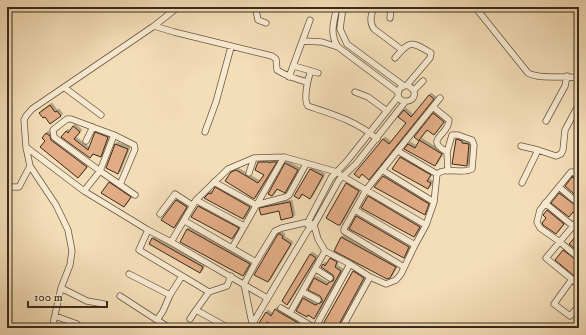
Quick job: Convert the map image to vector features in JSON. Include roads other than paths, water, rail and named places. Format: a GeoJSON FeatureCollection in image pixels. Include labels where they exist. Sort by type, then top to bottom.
{"type":"FeatureCollection","features":[{"type":"Feature","properties":{"kind":"street"},"geometry":{"type":"LineString","coordinates":[[52,328],[61,288],[72,258],[71,243],[68,230],[56,205],[30,166],[26,148],[24,124],[26,116],[32,109],[154,26],[178,7]]}},
{"type":"Feature","properties":{"kind":"street"},"geometry":{"type":"LineString","coordinates":[[252,7],[256,10],[258,20],[266,22]]}},
{"type":"Feature","properties":{"kind":"street"},"geometry":{"type":"LineString","coordinates":[[337,7],[332,35],[334,42],[338,47],[398,94],[401,100],[405,102]]}},
{"type":"Feature","properties":{"kind":"street"},"geometry":{"type":"LineString","coordinates":[[343,7],[340,29],[347,44],[414,90]]}},
{"type":"Feature","properties":{"kind":"street"},"geometry":{"type":"LineString","coordinates":[[374,7],[371,21],[374,29],[402,50]]}},
{"type":"Feature","properties":{"kind":"street"},"geometry":{"type":"LineString","coordinates":[[384,7],[391,9],[390,18]]}},
{"type":"Feature","properties":{"kind":"street"},"geometry":{"type":"LineString","coordinates":[[475,7],[528,73],[538,77],[567,76],[579,78]]}},
{"type":"Feature","properties":{"kind":"street"},"geometry":{"type":"LineString","coordinates":[[289,77],[310,20]]}},
{"type":"Feature","properties":{"kind":"street"},"geometry":{"type":"LineString","coordinates":[[154,26],[231,47],[272,56],[276,59],[277,70],[289,77],[306,82]]}},
{"type":"Feature","properties":{"kind":"street"},"geometry":{"type":"LineString","coordinates":[[303,41],[322,42],[338,47]]}},
{"type":"Feature","properties":{"kind":"street"},"geometry":{"type":"LineString","coordinates":[[251,326],[308,230],[331,178],[370,133],[398,94],[400,88],[406,85],[431,55],[416,44],[407,45],[395,58]]}},
{"type":"Feature","properties":{"kind":"street"},"geometry":{"type":"LineString","coordinates":[[205,132],[216,102],[231,47]]}},
{"type":"Feature","properties":{"kind":"street"},"geometry":{"type":"LineString","coordinates":[[354,60],[359,53]]}},
{"type":"Feature","properties":{"kind":"street"},"geometry":{"type":"LineString","coordinates":[[294,66],[318,73]]}},
{"type":"Feature","properties":{"kind":"street"},"geometry":{"type":"LineString","coordinates":[[311,71],[306,82],[306,104],[349,120],[377,138]]}},
{"type":"Feature","properties":{"kind":"street"},"geometry":{"type":"LineString","coordinates":[[546,121],[565,86],[567,76]]}},
{"type":"Feature","properties":{"kind":"street"},"geometry":{"type":"LineString","coordinates":[[251,326],[244,284],[275,231],[282,228],[311,224],[342,176],[356,164],[405,102],[410,101],[413,98],[414,90],[423,81]]}},
{"type":"Feature","properties":{"kind":"street"},"geometry":{"type":"LineString","coordinates":[[65,88],[101,115]]}},
{"type":"Feature","properties":{"kind":"street"},"geometry":{"type":"LineString","coordinates":[[355,92],[368,97],[386,112]]}},
{"type":"Feature","properties":{"kind":"street"},"geometry":{"type":"LineString","coordinates":[[404,267],[344,231],[344,229],[366,190],[440,98]]}},
{"type":"Feature","properties":{"kind":"street"},"geometry":{"type":"LineString","coordinates":[[521,146],[556,156],[561,154],[563,150],[565,130],[579,104]]}},
{"type":"Feature","properties":{"kind":"street"},"geometry":{"type":"LineString","coordinates":[[433,107],[450,120],[449,125],[437,140],[439,147],[447,152]]}},
{"type":"Feature","properties":{"kind":"street"},"geometry":{"type":"LineString","coordinates":[[120,185],[135,147],[134,145],[114,135],[68,119],[54,130],[54,136],[100,171],[120,185],[135,195]]}},
{"type":"Feature","properties":{"kind":"street"},"geometry":{"type":"LineString","coordinates":[[86,141],[93,128]]}},
{"type":"Feature","properties":{"kind":"street"},"geometry":{"type":"LineString","coordinates":[[84,191],[100,171],[114,135]]}},
{"type":"Feature","properties":{"kind":"street"},"geometry":{"type":"LineString","coordinates":[[311,224],[325,251],[350,264],[370,277],[386,284],[391,283],[401,274],[426,225],[434,202],[437,174],[440,171],[468,171],[472,169],[474,142],[458,135],[452,135],[447,152],[448,170]]}},
{"type":"Feature","properties":{"kind":"street"},"geometry":{"type":"LineString","coordinates":[[26,148],[84,191],[148,230],[172,242],[267,298]]}},
{"type":"Feature","properties":{"kind":"street"},"geometry":{"type":"LineString","coordinates":[[522,183],[538,150]]}},
{"type":"Feature","properties":{"kind":"street"},"geometry":{"type":"LineString","coordinates":[[398,151],[437,174]]}},
{"type":"Feature","properties":{"kind":"street"},"geometry":{"type":"LineString","coordinates":[[232,248],[284,157]]}},
{"type":"Feature","properties":{"kind":"street"},"geometry":{"type":"LineString","coordinates":[[172,242],[196,200],[228,169],[254,158],[284,157],[337,172],[426,225]]}},
{"type":"Feature","properties":{"kind":"street"},"geometry":{"type":"LineString","coordinates":[[249,173],[254,158]]}},
{"type":"Feature","properties":{"kind":"street"},"geometry":{"type":"LineString","coordinates":[[214,182],[256,205],[289,195],[306,164]]}},
{"type":"Feature","properties":{"kind":"street"},"geometry":{"type":"LineString","coordinates":[[7,187],[19,188],[30,166]]}},
{"type":"Feature","properties":{"kind":"street"},"geometry":{"type":"LineString","coordinates":[[382,170],[434,202]]}},
{"type":"Feature","properties":{"kind":"street"},"geometry":{"type":"LineString","coordinates":[[579,177],[571,172],[538,212],[538,226],[579,258]]}},
{"type":"Feature","properties":{"kind":"street"},"geometry":{"type":"LineString","coordinates":[[559,187],[579,204]]}},
{"type":"Feature","properties":{"kind":"street"},"geometry":{"type":"LineString","coordinates":[[160,214],[175,194],[192,205]]}},
{"type":"Feature","properties":{"kind":"street"},"geometry":{"type":"LineString","coordinates":[[196,200],[244,226]]}},
{"type":"Feature","properties":{"kind":"street"},"geometry":{"type":"LineString","coordinates":[[545,203],[579,231]]}},
{"type":"Feature","properties":{"kind":"street"},"geometry":{"type":"LineString","coordinates":[[354,210],[415,245]]}},
{"type":"Feature","properties":{"kind":"street"},"geometry":{"type":"LineString","coordinates":[[579,219],[546,257],[546,259],[579,285]]}},
{"type":"Feature","properties":{"kind":"street"},"geometry":{"type":"LineString","coordinates":[[185,221],[256,262]]}},
{"type":"Feature","properties":{"kind":"street"},"geometry":{"type":"LineString","coordinates":[[148,230],[140,250],[210,292]]}},
{"type":"Feature","properties":{"kind":"street"},"geometry":{"type":"LineString","coordinates":[[290,313],[325,251]]}},
{"type":"Feature","properties":{"kind":"street"},"geometry":{"type":"LineString","coordinates":[[281,308],[315,328],[350,264]]}},
{"type":"Feature","properties":{"kind":"street"},"geometry":{"type":"LineString","coordinates":[[316,269],[330,278]]}},
{"type":"Feature","properties":{"kind":"street"},"geometry":{"type":"LineString","coordinates":[[129,274],[170,295]]}},
{"type":"Feature","properties":{"kind":"street"},"geometry":{"type":"LineString","coordinates":[[157,320],[182,276]]}},
{"type":"Feature","properties":{"kind":"street"},"geometry":{"type":"LineString","coordinates":[[190,319],[210,292],[227,286],[231,276]]}},
{"type":"Feature","properties":{"kind":"street"},"geometry":{"type":"LineString","coordinates":[[342,328],[370,277]]}},
{"type":"Feature","properties":{"kind":"street"},"geometry":{"type":"LineString","coordinates":[[572,279],[554,304],[568,316],[571,316],[578,310]]}},
{"type":"Feature","properties":{"kind":"street"},"geometry":{"type":"LineString","coordinates":[[61,288],[87,301],[104,304]]}},
{"type":"Feature","properties":{"kind":"street"},"geometry":{"type":"LineString","coordinates":[[303,292],[318,300]]}},
{"type":"Feature","properties":{"kind":"street"},"geometry":{"type":"LineString","coordinates":[[120,296],[170,328]]}},
{"type":"Feature","properties":{"kind":"street"},"geometry":{"type":"LineString","coordinates":[[196,310],[223,325]]}},
{"type":"Feature","properties":{"kind":"street"},"geometry":{"type":"LineString","coordinates":[[55,316],[78,324],[81,328]]}}]}
